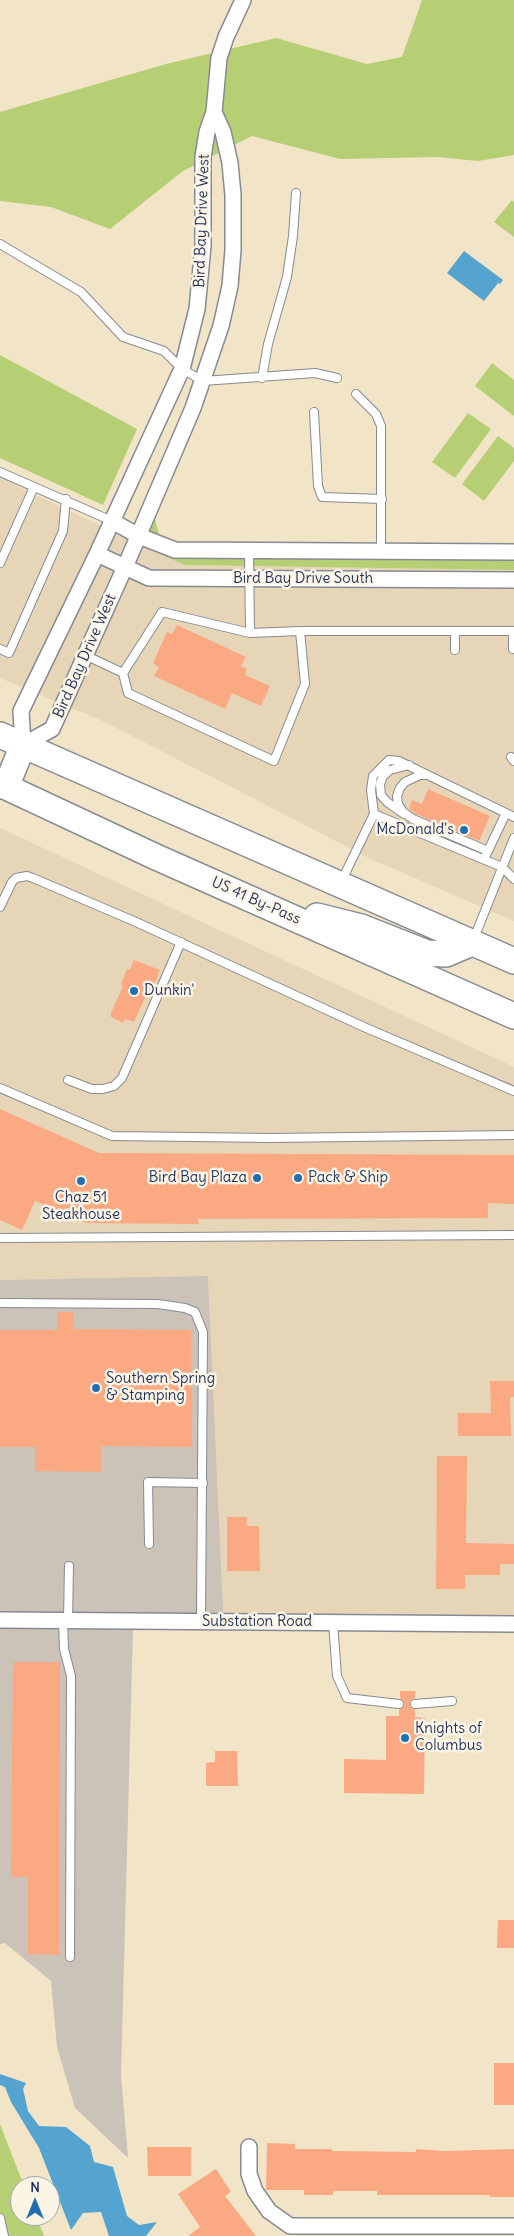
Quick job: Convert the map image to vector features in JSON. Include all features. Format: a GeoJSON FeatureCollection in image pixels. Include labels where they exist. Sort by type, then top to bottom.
{"type":"FeatureCollection","features":[{"type":"Feature","properties":{"kind":"main road"},"geometry":{"type":"LineString","coordinates":[[0,734],[514,961]]}},
{"type":"Feature","properties":{"kind":"main road"},"geometry":{"type":"LineString","coordinates":[[3,788],[23,745]]}},
{"type":"Feature","properties":{"kind":"main road","name":"US 41 By-Pass"},"geometry":{"type":"LineString","coordinates":[[3,788],[514,1016]]}},
{"type":"Feature","properties":{"kind":"main road"},"geometry":{"type":"LineString","coordinates":[[275,910],[341,921],[427,953],[446,954],[472,942]]}},
{"type":"Feature","properties":{"kind":"street","name":"Bird Bay Drive West"},"geometry":{"type":"LineString","coordinates":[[214,112],[223,132],[230,163],[233,195],[233,250],[230,286],[221,326],[203,381],[139,536],[52,728],[23,745],[22,711],[182,369],[197,309],[203,246],[203,157],[207,132],[214,112],[219,58],[243,0]]}},
{"type":"Feature","properties":{"kind":"street","name":"Bird Bay Drive South"},"geometry":{"type":"LineString","coordinates":[[112,521],[139,536],[175,550],[514,552]]}},
{"type":"Feature","properties":{"kind":"street","name":"Bird Bay Drive South"},"geometry":{"type":"LineString","coordinates":[[97,554],[149,578],[514,580]]}},
{"type":"Feature","properties":{"kind":"street","name":"Substation Road"},"geometry":{"type":"LineString","coordinates":[[0,1620],[514,1624]]}},
{"type":"Feature","properties":{"kind":"street"},"geometry":{"type":"LineString","coordinates":[[249,2147],[249,2174],[255,2191],[269,2211],[304,2236]]}},
{"type":"Feature","properties":{"kind":"street"},"geometry":{"type":"LineString","coordinates":[[290,2226],[514,2226]]}},
{"type":"Feature","properties":{"kind":"lane"},"geometry":{"type":"LineString","coordinates":[[262,378],[268,344],[287,277],[293,236],[296,193]]}},
{"type":"Feature","properties":{"kind":"lane"},"geometry":{"type":"LineString","coordinates":[[0,244],[81,292],[123,336],[164,351],[182,369],[203,381],[315,373],[337,378]]}},
{"type":"Feature","properties":{"kind":"lane"},"geometry":{"type":"LineString","coordinates":[[356,394],[376,414],[381,426],[381,551]]}},
{"type":"Feature","properties":{"kind":"lane"},"geometry":{"type":"LineString","coordinates":[[314,412],[318,486],[322,497],[326,499],[382,499]]}},
{"type":"Feature","properties":{"kind":"lane"},"geometry":{"type":"LineString","coordinates":[[0,472],[66,499],[112,521]]}},
{"type":"Feature","properties":{"kind":"lane"},"geometry":{"type":"LineString","coordinates":[[0,563],[34,487]]}},
{"type":"Feature","properties":{"kind":"lane"},"geometry":{"type":"LineString","coordinates":[[0,649],[9,653],[64,531],[66,499]]}},
{"type":"Feature","properties":{"kind":"lane"},"geometry":{"type":"LineString","coordinates":[[249,550],[250,632]]}},
{"type":"Feature","properties":{"kind":"lane"},"geometry":{"type":"LineString","coordinates":[[300,631],[306,684],[274,761],[128,694],[123,673],[162,612],[250,632],[300,631],[514,631],[513,649]]}},
{"type":"Feature","properties":{"kind":"lane"},"geometry":{"type":"LineString","coordinates":[[455,650],[456,631]]}},
{"type":"Feature","properties":{"kind":"lane"},"geometry":{"type":"LineString","coordinates":[[85,655],[123,673]]}},
{"type":"Feature","properties":{"kind":"lane"},"geometry":{"type":"LineString","coordinates":[[340,884],[374,814],[371,790],[373,776],[389,760],[399,760],[514,817]]}},
{"type":"Feature","properties":{"kind":"lane"},"geometry":{"type":"LineString","coordinates":[[409,765],[390,770],[383,776],[380,784],[381,795],[387,802],[394,809],[413,819],[488,851]]}},
{"type":"Feature","properties":{"kind":"lane"},"geometry":{"type":"LineString","coordinates":[[413,819],[398,804],[397,796],[400,788],[406,782],[413,778],[429,775]]}},
{"type":"Feature","properties":{"kind":"lane"},"geometry":{"type":"LineString","coordinates":[[484,859],[506,813]]}},
{"type":"Feature","properties":{"kind":"lane"},"geometry":{"type":"LineString","coordinates":[[374,814],[502,867],[514,879]]}},
{"type":"Feature","properties":{"kind":"lane"},"geometry":{"type":"LineString","coordinates":[[472,942],[514,838]]}},
{"type":"Feature","properties":{"kind":"lane"},"geometry":{"type":"LineString","coordinates":[[0,907],[12,882],[16,878],[27,876],[181,942],[364,1027],[514,1091]]}},
{"type":"Feature","properties":{"kind":"lane"},"geometry":{"type":"LineString","coordinates":[[68,1080],[92,1089],[103,1089],[114,1086],[122,1078],[181,942]]}},
{"type":"Feature","properties":{"kind":"lane"},"geometry":{"type":"LineString","coordinates":[[0,1088],[112,1136],[291,1138],[514,1135]]}},
{"type":"Feature","properties":{"kind":"lane"},"geometry":{"type":"LineString","coordinates":[[0,1238],[514,1236]]}},
{"type":"Feature","properties":{"kind":"lane"},"geometry":{"type":"LineString","coordinates":[[0,1303],[158,1304],[185,1308],[195,1312],[203,1332],[201,1622]]}},
{"type":"Feature","properties":{"kind":"lane"},"geometry":{"type":"LineString","coordinates":[[149,1544],[148,1482],[203,1483]]}},
{"type":"Feature","properties":{"kind":"lane"},"geometry":{"type":"LineString","coordinates":[[69,1566],[64,1649],[71,1676],[70,1956]]}},
{"type":"Feature","properties":{"kind":"lane"},"geometry":{"type":"LineString","coordinates":[[333,1623],[337,1676],[347,1698],[399,1704]]}},
{"type":"Feature","properties":{"kind":"lane"},"geometry":{"type":"LineString","coordinates":[[415,1704],[452,1701]]}},
{"type":"Feature","properties":{"kind":"lane"},"geometry":{"type":"LineString","coordinates":[[0,2218],[4,2236]]}},
{"type":"Feature","properties":{"kind":"shaded area"},"geometry":{"type":"Polygon","coordinates":[[[0,478],[184,565],[514,570],[514,921],[371,859],[105,722],[0,678],[0,478]]]}},
{"type":"Feature","properties":{"kind":"shaded area"},"geometry":{"type":"Polygon","coordinates":[[[0,828],[514,1067],[514,1633],[224,1630],[208,1277],[0,1280],[0,828]]]}},
{"type":"Feature","properties":{"kind":"shaded area"},"geometry":{"type":"Polygon","coordinates":[[[208,1276],[224,1630],[133,1629],[121,2075],[128,2158],[75,2108],[57,2047],[51,1981],[5,1943],[0,1944],[0,1280],[208,1276]]]}},
{"type":"Feature","properties":{"kind":"green space"},"geometry":{"type":"Polygon","coordinates":[[[422,0],[514,0],[514,155],[478,161],[437,157],[340,159],[252,136],[183,171],[110,229],[51,207],[0,201],[0,112],[166,64],[276,38],[367,64],[402,57],[422,0]]]}},
{"type":"Feature","properties":{"kind":"green space"},"geometry":{"type":"Polygon","coordinates":[[[512,200],[514,202],[514,237],[494,222],[512,200]]]}},
{"type":"Feature","properties":{"kind":"green space"},"geometry":{"type":"Polygon","coordinates":[[[0,355],[137,429],[103,505],[0,458],[0,355]]]}},
{"type":"Feature","properties":{"kind":"green space"},"geometry":{"type":"Polygon","coordinates":[[[492,363],[514,380],[514,416],[475,386],[492,363]]]}},
{"type":"Feature","properties":{"kind":"green space"},"geometry":{"type":"Polygon","coordinates":[[[468,413],[491,429],[455,478],[432,462],[468,413]]]}},
{"type":"Feature","properties":{"kind":"green space"},"geometry":{"type":"Polygon","coordinates":[[[498,436],[514,448],[514,461],[484,501],[462,484],[498,436]]]}},
{"type":"Feature","properties":{"kind":"green space"},"geometry":{"type":"Polygon","coordinates":[[[173,469],[153,512],[159,534],[183,545],[514,546],[514,570],[184,565],[127,538],[173,469]]]}},
{"type":"Feature","properties":{"kind":"green space"},"geometry":{"type":"Polygon","coordinates":[[[0,2124],[20,2176],[10,2176],[10,2226],[40,2226],[44,2236],[0,2236],[0,2124]]]}},
{"type":"Feature","properties":{"kind":"water"},"geometry":{"type":"Polygon","coordinates":[[[464,251],[503,280],[500,284],[498,283],[484,301],[447,273],[464,251]]]}},
{"type":"Feature","properties":{"kind":"water"},"geometry":{"type":"Polygon","coordinates":[[[0,2074],[26,2083],[23,2089],[28,2111],[39,2126],[66,2127],[90,2146],[94,2162],[113,2167],[127,2216],[139,2225],[157,2222],[146,2236],[109,2236],[101,2212],[83,2213],[71,2230],[60,2202],[60,2176],[50,2176],[39,2148],[11,2102],[5,2087],[0,2085],[0,2074]]]}},
{"type":"Feature","properties":{"kind":"building"},"geometry":{"type":"Polygon","coordinates":[[[177,625],[246,657],[241,666],[247,669],[245,675],[270,686],[261,706],[232,693],[225,709],[154,676],[159,668],[153,663],[167,632],[172,634],[177,625]]]}},
{"type":"Feature","properties":{"kind":"building","name":"McDonald's"},"geometry":{"type":"Polygon","coordinates":[[[428,789],[490,816],[479,841],[416,814],[409,809],[412,800],[422,804],[428,789]]]}},
{"type":"Feature","properties":{"kind":"building","name":"Dunkin'"},"geometry":{"type":"Polygon","coordinates":[[[134,960],[160,970],[151,992],[148,991],[134,1022],[125,1019],[123,1023],[111,1017],[111,1013],[123,986],[121,984],[127,969],[130,970],[134,960]]]}},
{"type":"Feature","properties":{"kind":"building","name":"Bird Bay Plaza"},"geometry":{"type":"Polygon","coordinates":[[[0,1109],[99,1153],[514,1155],[514,1204],[488,1203],[488,1218],[198,1219],[199,1224],[86,1223],[35,1201],[22,1230],[0,1220],[0,1109]]]}},
{"type":"Feature","properties":{"kind":"building","name":"Southern Spring & Stamping"},"geometry":{"type":"Polygon","coordinates":[[[57,1312],[73,1312],[74,1329],[191,1330],[192,1447],[101,1446],[101,1472],[35,1471],[35,1447],[0,1447],[0,1330],[57,1330],[57,1312]]]}},
{"type":"Feature","properties":{"kind":"building"},"geometry":{"type":"Polygon","coordinates":[[[490,1381],[514,1381],[514,1397],[510,1397],[511,1436],[458,1436],[458,1413],[491,1413],[490,1381]]]}},
{"type":"Feature","properties":{"kind":"building"},"geometry":{"type":"Polygon","coordinates":[[[437,1456],[467,1456],[466,1543],[514,1544],[514,1564],[500,1564],[500,1575],[465,1575],[465,1589],[436,1589],[437,1456]]]}},
{"type":"Feature","properties":{"kind":"building"},"geometry":{"type":"Polygon","coordinates":[[[227,1517],[247,1517],[247,1526],[259,1526],[260,1571],[227,1571],[227,1517]]]}},
{"type":"Feature","properties":{"kind":"building"},"geometry":{"type":"Polygon","coordinates":[[[13,1662],[60,1662],[59,1955],[28,1954],[28,1877],[11,1877],[13,1662]]]}},
{"type":"Feature","properties":{"kind":"building","name":"Knights of Columbus"},"geometry":{"type":"Polygon","coordinates":[[[400,1691],[415,1691],[415,1698],[410,1701],[410,1707],[415,1710],[415,1717],[425,1718],[424,1794],[344,1793],[344,1759],[386,1760],[386,1716],[399,1716],[399,1710],[405,1704],[400,1698],[400,1691]]]}},
{"type":"Feature","properties":{"kind":"building"},"geometry":{"type":"Polygon","coordinates":[[[215,1751],[237,1751],[238,1786],[206,1786],[206,1763],[215,1762],[215,1751]]]}},
{"type":"Feature","properties":{"kind":"building"},"geometry":{"type":"Polygon","coordinates":[[[498,1920],[514,1920],[514,1948],[497,1948],[498,1920]]]}},
{"type":"Feature","properties":{"kind":"building"},"geometry":{"type":"Polygon","coordinates":[[[494,2063],[514,2063],[514,2105],[494,2105],[494,2063]]]}},
{"type":"Feature","properties":{"kind":"building"},"geometry":{"type":"Polygon","coordinates":[[[267,2143],[295,2144],[295,2149],[332,2149],[332,2151],[416,2152],[416,2149],[444,2151],[514,2149],[514,2197],[490,2197],[490,2195],[377,2195],[377,2191],[333,2191],[333,2195],[304,2195],[304,2190],[266,2190],[267,2143]]]}},
{"type":"Feature","properties":{"kind":"building"},"geometry":{"type":"Polygon","coordinates":[[[147,2147],[191,2147],[191,2176],[148,2176],[147,2147]]]}},
{"type":"Feature","properties":{"kind":"building"},"geometry":{"type":"Polygon","coordinates":[[[216,2169],[231,2192],[225,2196],[256,2236],[188,2236],[200,2227],[178,2194],[216,2169]]]}},
{"type":"Feature","properties":{"kind":"place","name":"McDonald's"},"geometry":{"type":"Point","coordinates":[464,830]}},
{"type":"Feature","properties":{"kind":"place","name":"Dunkin'"},"geometry":{"type":"Point","coordinates":[134,991]}},
{"type":"Feature","properties":{"kind":"place","name":"Bird Bay Plaza"},"geometry":{"type":"Point","coordinates":[257,1178]}},
{"type":"Feature","properties":{"kind":"place","name":"Pack & Ship"},"geometry":{"type":"Point","coordinates":[298,1178]}},
{"type":"Feature","properties":{"kind":"place","name":"Chaz 51 Steakhouse"},"geometry":{"type":"Point","coordinates":[81,1181]}},
{"type":"Feature","properties":{"kind":"place","name":"Southern Spring & Stamping"},"geometry":{"type":"Point","coordinates":[96,1388]}},
{"type":"Feature","properties":{"kind":"place","name":"Knights of Columbus"},"geometry":{"type":"Point","coordinates":[405,1738]}}]}
